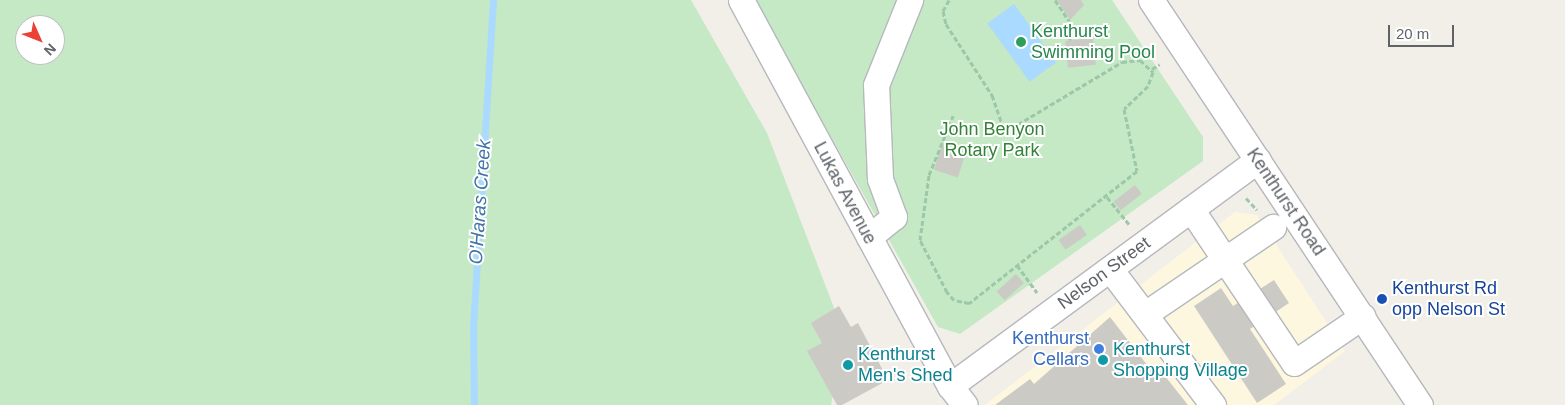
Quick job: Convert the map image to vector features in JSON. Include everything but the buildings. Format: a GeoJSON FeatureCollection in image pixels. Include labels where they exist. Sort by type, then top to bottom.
{"type":"FeatureCollection","features":[{"type":"Feature","properties":{"kind":"street","name":"Lukas Avenue"},"geometry":{"type":"LineString","coordinates":[[741,0],[869,237],[958,395]]}},
{"type":"Feature","properties":{"kind":"street"},"geometry":{"type":"LineString","coordinates":[[869,237],[894,217],[880,179],[876,85],[910,0]]}},
{"type":"Feature","properties":{"kind":"street","name":"Kenthurst Road"},"geometry":{"type":"LineString","coordinates":[[1151,0],[1363,316],[1420,405]]}},
{"type":"Feature","properties":{"kind":"street","name":"Nelson Street"},"geometry":{"type":"LineString","coordinates":[[958,395],[1110,269],[1258,160]]}},
{"type":"Feature","properties":{"kind":"street"},"geometry":{"type":"LineString","coordinates":[[1191,209],[1294,363],[1363,316]]}},
{"type":"Feature","properties":{"kind":"street"},"geometry":{"type":"LineString","coordinates":[[1145,314],[1273,227]]}},
{"type":"Feature","properties":{"kind":"street"},"geometry":{"type":"LineString","coordinates":[[1110,269],[1213,405]]}},
{"type":"Feature","properties":{"kind":"path"},"geometry":{"type":"LineString","coordinates":[[949,0],[943,12],[946,24],[992,95],[1005,132],[1122,62],[1140,60],[1152,69],[1153,80],[1124,109],[1137,171],[1107,197],[969,303],[962,303],[947,292],[920,240],[929,174],[953,116]]}},
{"type":"Feature","properties":{"kind":"path"},"geometry":{"type":"LineString","coordinates":[[1055,0],[1069,21],[1070,40]]}},
{"type":"Feature","properties":{"kind":"path"},"geometry":{"type":"LineString","coordinates":[[1152,69],[1160,64]]}},
{"type":"Feature","properties":{"kind":"path"},"geometry":{"type":"LineString","coordinates":[[1107,197],[1131,226]]}},
{"type":"Feature","properties":{"kind":"path"},"geometry":{"type":"LineString","coordinates":[[1017,265],[1037,294]]}},
{"type":"Feature","properties":{"kind":"shaded area"},"geometry":{"type":"Polygon","coordinates":[[[1235,212],[1257,215],[1345,351],[1274,405],[985,405],[1235,212]]]}},
{"type":"Feature","properties":{"kind":"green space"},"geometry":{"type":"Polygon","coordinates":[[[0,0],[691,0],[767,133],[844,334],[831,405],[0,405],[0,0]]]}},
{"type":"Feature","properties":{"kind":"green space","name":"John Benyon Rotary Park"},"geometry":{"type":"Polygon","coordinates":[[[754,0],[1112,0],[1203,137],[1203,161],[960,334],[938,327],[754,0]]]}},
{"type":"Feature","properties":{"kind":"water","name":"Kenthurst Swimming Pool"},"geometry":{"type":"Polygon","coordinates":[[[1014,4],[1056,62],[1030,82],[987,23],[1014,4]]]}},
{"type":"Feature","properties":{"kind":"waterway","name":"O'Haras Creek"},"geometry":{"type":"LineString","coordinates":[[474,405],[473,327],[493,0]]}},
{"type":"Feature","properties":{"kind":"place","name":"Kenthurst Swimming Pool"},"geometry":{"type":"Point","coordinates":[1021,42]}},
{"type":"Feature","properties":{"kind":"place","name":"Kenthurst Rd opp Nelson St"},"geometry":{"type":"Point","coordinates":[1382,299]}},
{"type":"Feature","properties":{"kind":"place","name":"Kenthurst Cellars"},"geometry":{"type":"Point","coordinates":[1099,349]}},
{"type":"Feature","properties":{"kind":"place","name":"Kenthurst Shopping Village"},"geometry":{"type":"Point","coordinates":[1103,360]}},
{"type":"Feature","properties":{"kind":"place","name":"Kenthurst Men's Shed"},"geometry":{"type":"Point","coordinates":[848,365]}}]}
